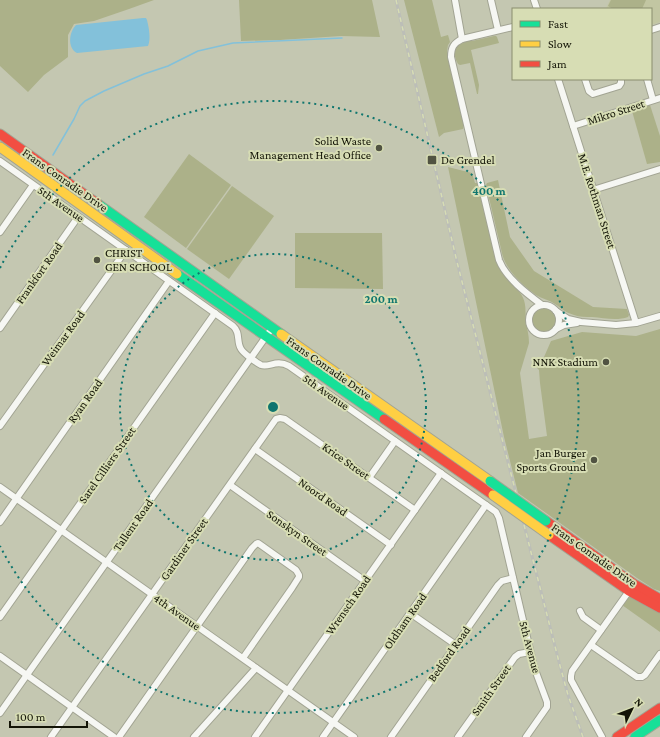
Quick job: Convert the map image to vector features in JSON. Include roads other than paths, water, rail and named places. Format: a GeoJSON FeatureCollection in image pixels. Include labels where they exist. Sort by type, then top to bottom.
{"type":"FeatureCollection","features":[{"type":"Feature","properties":{"kind":"main road","name":"Frans Conradie Drive"},"geometry":{"type":"LineString","coordinates":[[0,134],[634,584],[660,599]]}},
{"type":"Feature","properties":{"kind":"main road","name":"Frans Conradie Drive"},"geometry":{"type":"LineString","coordinates":[[0,147],[266,337],[629,592],[660,608]]}},
{"type":"Feature","properties":{"kind":"main road"},"geometry":{"type":"LineString","coordinates":[[617,737],[660,708]]}},
{"type":"Feature","properties":{"kind":"main road"},"geometry":{"type":"LineString","coordinates":[[635,737],[660,720]]}},
{"type":"Feature","properties":{"kind":"street"},"geometry":{"type":"LineString","coordinates":[[455,0],[462,39]]}},
{"type":"Feature","properties":{"kind":"street"},"geometry":{"type":"LineString","coordinates":[[491,0],[498,30]]}},
{"type":"Feature","properties":{"kind":"street"},"geometry":{"type":"LineString","coordinates":[[512,26],[457,41],[451,50],[451,57],[498,256],[506,272],[523,291],[542,305]]}},
{"type":"Feature","properties":{"kind":"street","name":"M.E. Rothman Street"},"geometry":{"type":"LineString","coordinates":[[558,80],[636,323]]}},
{"type":"Feature","properties":{"kind":"street"},"geometry":{"type":"LineString","coordinates":[[585,80],[589,91],[594,94],[619,86],[621,80]]}},
{"type":"Feature","properties":{"kind":"street"},"geometry":{"type":"LineString","coordinates":[[647,80],[653,100]]}},
{"type":"Feature","properties":{"kind":"street","name":"Mikro Street"},"geometry":{"type":"LineString","coordinates":[[573,126],[660,98]]}},
{"type":"Feature","properties":{"kind":"street","name":"5th Avenue"},"geometry":{"type":"LineString","coordinates":[[0,161],[236,328],[240,349],[242,351],[263,365],[279,362],[286,364],[496,512],[499,518],[534,667],[547,702],[547,707],[526,737]]}},
{"type":"Feature","properties":{"kind":"street"},"geometry":{"type":"LineString","coordinates":[[593,190],[660,169]]}},
{"type":"Feature","properties":{"kind":"street"},"geometry":{"type":"LineString","coordinates":[[0,232],[34,185]]}},
{"type":"Feature","properties":{"kind":"street","name":"Frankfort Road"},"geometry":{"type":"LineString","coordinates":[[0,328],[78,217]]}},
{"type":"Feature","properties":{"kind":"street","name":"Weimar Road"},"geometry":{"type":"LineString","coordinates":[[0,426],[126,250]]}},
{"type":"Feature","properties":{"kind":"street","name":"Ryan Road"},"geometry":{"type":"LineString","coordinates":[[0,522],[169,281]]}},
{"type":"Feature","properties":{"kind":"street"},"geometry":{"type":"LineString","coordinates":[[580,322],[564,325],[550,334],[541,335],[534,331],[529,322],[531,313],[534,309],[537,306],[542,305],[552,307],[568,319],[580,322],[616,325],[636,323],[660,316]]}},
{"type":"Feature","properties":{"kind":"street"},"geometry":{"type":"LineString","coordinates":[[556,310],[559,320],[556,329]]}},
{"type":"Feature","properties":{"kind":"street","name":"Sarel Cilliers Street"},"geometry":{"type":"LineString","coordinates":[[0,617],[215,313]]}},
{"type":"Feature","properties":{"kind":"street","name":"Tallent Road"},"geometry":{"type":"LineString","coordinates":[[0,713],[272,328]]}},
{"type":"Feature","properties":{"kind":"street","name":"Krice Street"},"geometry":{"type":"LineString","coordinates":[[275,420],[280,418],[285,419],[415,510]]}},
{"type":"Feature","properties":{"kind":"street","name":"Gardiner Street"},"geometry":{"type":"LineString","coordinates":[[51,737],[275,420]]}},
{"type":"Feature","properties":{"kind":"street"},"geometry":{"type":"LineString","coordinates":[[369,478],[395,441]]}},
{"type":"Feature","properties":{"kind":"street","name":"Noord Road"},"geometry":{"type":"LineString","coordinates":[[255,449],[391,544]]}},
{"type":"Feature","properties":{"kind":"street","name":"Wrensch Road"},"geometry":{"type":"LineString","coordinates":[[255,737],[441,473]]}},
{"type":"Feature","properties":{"kind":"street","name":"Sonskyn Street"},"geometry":{"type":"LineString","coordinates":[[230,485],[365,581]]}},
{"type":"Feature","properties":{"kind":"street","name":"4th Avenue"},"geometry":{"type":"LineString","coordinates":[[0,487],[354,737]]}},
{"type":"Feature","properties":{"kind":"street","name":"Oldham Road"},"geometry":{"type":"LineString","coordinates":[[323,737],[486,505]]}},
{"type":"Feature","properties":{"kind":"street"},"geometry":{"type":"LineString","coordinates":[[119,737],[256,544],[260,544],[296,570],[299,575],[298,579],[243,658]]}},
{"type":"Feature","properties":{"kind":"street","name":"Bedford Road"},"geometry":{"type":"LineString","coordinates":[[391,737],[498,585],[502,581],[513,578]]}},
{"type":"Feature","properties":{"kind":"street"},"geometry":{"type":"LineString","coordinates":[[602,737],[571,678],[572,672],[629,592]]}},
{"type":"Feature","properties":{"kind":"street"},"geometry":{"type":"LineString","coordinates":[[580,611],[583,617],[601,630]]}},
{"type":"Feature","properties":{"kind":"street"},"geometry":{"type":"LineString","coordinates":[[410,613],[456,645]]}},
{"type":"Feature","properties":{"kind":"street"},"geometry":{"type":"LineString","coordinates":[[591,645],[639,678],[645,675],[660,654]]}},
{"type":"Feature","properties":{"kind":"street","name":"Smith Street"},"geometry":{"type":"LineString","coordinates":[[458,737],[515,657],[519,654],[530,652]]}},
{"type":"Feature","properties":{"kind":"street"},"geometry":{"type":"LineString","coordinates":[[0,656],[114,737]]}},
{"type":"Feature","properties":{"kind":"street"},"geometry":{"type":"LineString","coordinates":[[194,737],[256,668]]}},
{"type":"Feature","properties":{"kind":"water"},"geometry":{"type":"Polygon","coordinates":[[[146,18],[150,37],[148,46],[77,53],[70,44],[72,32],[76,25],[146,18]]]}},
{"type":"Feature","properties":{"kind":"waterway"},"geometry":{"type":"LineString","coordinates":[[53,155],[80,106],[85,101],[144,74],[168,66],[198,51],[233,43],[342,38]]}},
{"type":"Feature","properties":{"kind":"railway"},"geometry":{"type":"LineString","coordinates":[[396,0],[457,262],[559,662],[568,695],[583,737]]}},
{"type":"Feature","properties":{"kind":"place","name":"Solid Waste Management Head Office"},"geometry":{"type":"Point","coordinates":[379,148]}},
{"type":"Feature","properties":{"kind":"place","name":"De Grendel"},"geometry":{"type":"Point","coordinates":[432,160]}},
{"type":"Feature","properties":{"kind":"place","name":"CHRIST GEN SCHOOL"},"geometry":{"type":"Point","coordinates":[97,260]}},
{"type":"Feature","properties":{"kind":"place","name":"NNK Stadium"},"geometry":{"type":"Point","coordinates":[606,362]}},
{"type":"Feature","properties":{"kind":"place","name":"Jan Burger Sports Ground"},"geometry":{"type":"Point","coordinates":[594,460]}}]}
